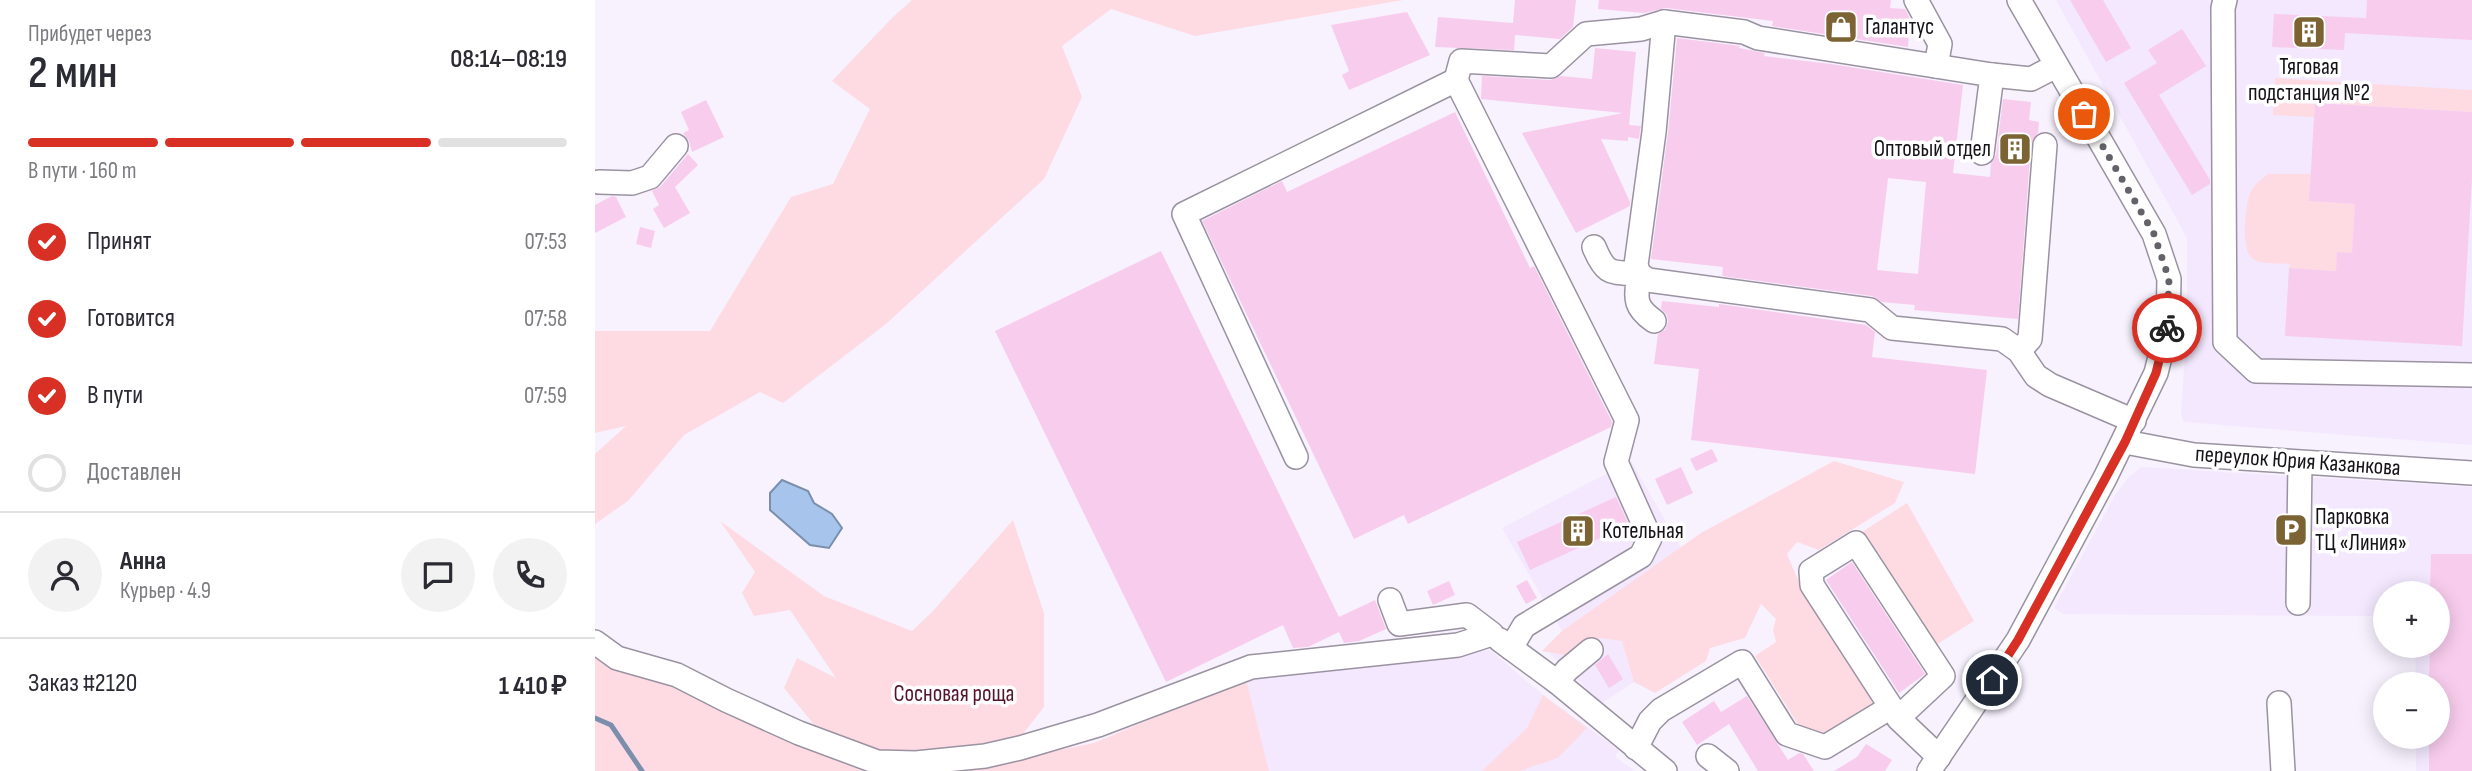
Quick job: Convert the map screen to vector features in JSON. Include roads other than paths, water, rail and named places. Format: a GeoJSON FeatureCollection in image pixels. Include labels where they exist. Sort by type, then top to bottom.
{"type":"FeatureCollection","features":[{"type":"Feature","properties":{"kind":"street"},"geometry":{"type":"LineString","coordinates":[[1916,0],[1940,44],[1936,66]]}},
{"type":"Feature","properties":{"kind":"street"},"geometry":{"type":"LineString","coordinates":[[1636,748],[1650,721],[1661,710],[1742,662],[1787,734],[1825,747],[1895,713],[1943,676],[1856,543],[1811,571],[1812,585],[1895,713],[1934,764],[2018,640],[2129,432],[2156,373],[2168,325],[2169,279],[2154,234],[2019,0]]}},
{"type":"Feature","properties":{"kind":"street"},"geometry":{"type":"LineString","coordinates":[[2225,0],[2225,341],[2256,370],[2472,374]]}},
{"type":"Feature","properties":{"kind":"street"},"geometry":{"type":"LineString","coordinates":[[1654,321],[1642,313],[1636,299],[1639,274],[1636,265],[1654,132],[1664,22]]}},
{"type":"Feature","properties":{"kind":"street"},"geometry":{"type":"LineString","coordinates":[[1511,648],[1524,626],[1641,555],[1650,538],[1616,462],[1627,420],[1456,80],[1461,61],[1551,66],[1585,34],[1641,29],[1664,22],[1744,32],[1758,38],[1992,75],[2031,79],[2056,66]]}},
{"type":"Feature","properties":{"kind":"street"},"geometry":{"type":"LineString","coordinates":[[1982,153],[1992,75]]}},
{"type":"Feature","properties":{"kind":"street"},"geometry":{"type":"LineString","coordinates":[[1296,457],[1184,214],[1456,80]]}},
{"type":"Feature","properties":{"kind":"street"},"geometry":{"type":"LineString","coordinates":[[1594,247],[1601,265],[1611,272],[1639,274],[1648,280],[1870,310],[1892,328],[2002,339],[2019,351],[2030,339],[2045,145]]}},
{"type":"Feature","properties":{"kind":"street"},"geometry":{"type":"LineString","coordinates":[[596,177],[632,183],[650,177],[676,146]]}},
{"type":"Feature","properties":{"kind":"street","name":"переулок Юрия Казанкова"},"geometry":{"type":"LineString","coordinates":[[2019,351],[2036,376],[2129,432],[2194,455],[2472,473]]}},
{"type":"Feature","properties":{"kind":"street"},"geometry":{"type":"LineString","coordinates":[[2298,603],[2300,463]]}},
{"type":"Feature","properties":{"kind":"street"},"geometry":{"type":"LineString","coordinates":[[1390,600],[1399,624],[1467,615],[1557,682],[1665,771]]}},
{"type":"Feature","properties":{"kind":"street"},"geometry":{"type":"LineString","coordinates":[[595,642],[617,658],[677,675],[799,733],[877,762],[916,763],[985,756],[1098,726],[1251,667],[1458,645],[1492,634]]}},
{"type":"Feature","properties":{"kind":"street"},"geometry":{"type":"LineString","coordinates":[[1557,682],[1591,650]]}},
{"type":"Feature","properties":{"kind":"street"},"geometry":{"type":"LineString","coordinates":[[2279,703],[2283,771]]}},
{"type":"Feature","properties":{"kind":"street"},"geometry":{"type":"LineString","coordinates":[[1708,756],[1727,771]]}},
{"type":"Feature","properties":{"kind":"water"},"geometry":{"type":"Polygon","coordinates":[[[782,480],[808,491],[814,503],[832,514],[842,528],[829,548],[810,545],[770,510],[770,493],[782,480]]]}},
{"type":"Feature","properties":{"kind":"waterway"},"geometry":{"type":"LineString","coordinates":[[595,718],[611,725],[642,771]]}},
{"type":"Feature","properties":{"kind":"place","name":"Галантус"},"geometry":{"type":"Point","coordinates":[1841,27]}},
{"type":"Feature","properties":{"kind":"place","name":"Тяговая подстанция №2"},"geometry":{"type":"Point","coordinates":[2309,32]}},
{"type":"Feature","properties":{"kind":"place","name":"Оптовый отдел"},"geometry":{"type":"Point","coordinates":[2015,149]}},
{"type":"Feature","properties":{"kind":"place","name":"Парковка ТЦ «Линия»"},"geometry":{"type":"Point","coordinates":[2291,530]}},
{"type":"Feature","properties":{"kind":"place","name":"Котельная"},"geometry":{"type":"Point","coordinates":[1578,531]}},
{"type":"Feature","properties":{"kind":"park label","name":"Сосновая роща"},"geometry":{"type":"Point","coordinates":[954,694]}}]}
